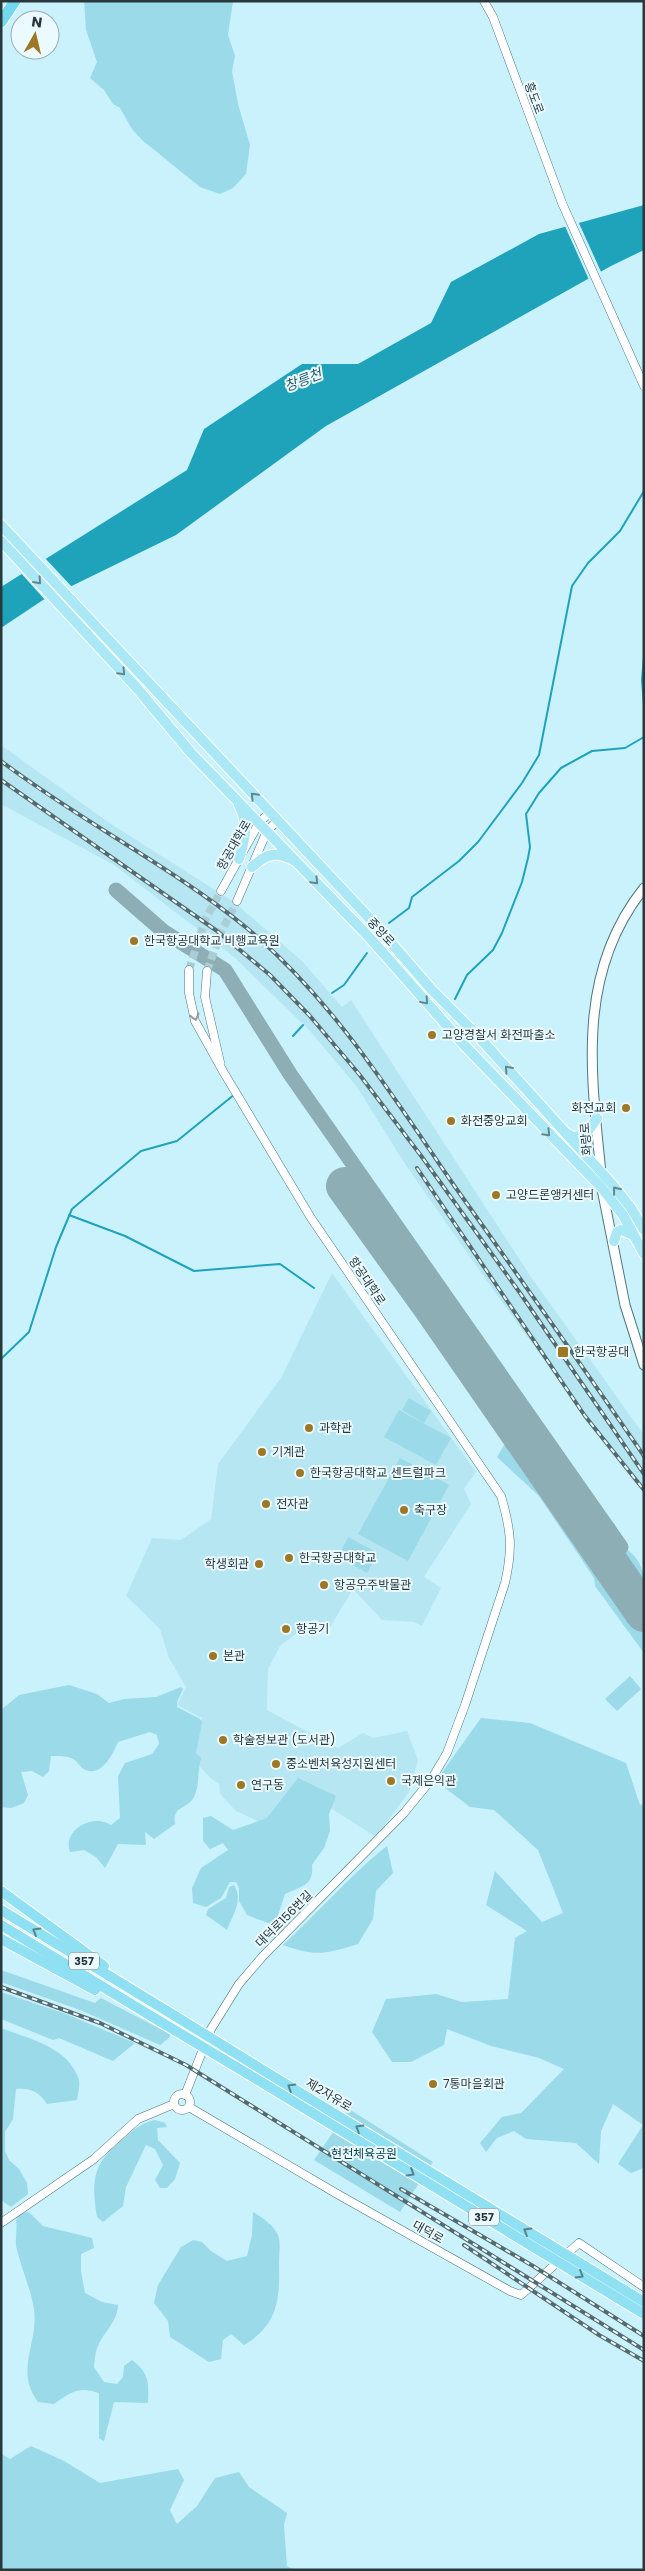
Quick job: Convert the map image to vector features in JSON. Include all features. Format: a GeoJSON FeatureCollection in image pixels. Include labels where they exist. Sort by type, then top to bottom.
{"type":"FeatureCollection","features":[{"type":"Feature","properties":{"kind":"highway"},"geometry":{"type":"LineString","coordinates":[[1,22],[15,1]]}},
{"type":"Feature","properties":{"kind":"highway"},"geometry":{"type":"LineString","coordinates":[[1,1890],[136,1992]]}},
{"type":"Feature","properties":{"kind":"highway","name":"제2자유로"},"geometry":{"type":"LineString","coordinates":[[1,1910],[644,2302]]}},
{"type":"Feature","properties":{"kind":"highway","name":"제2자유로"},"geometry":{"type":"LineString","coordinates":[[1,1926],[644,2314]]}},
{"type":"Feature","properties":{"kind":"highway"},"geometry":{"type":"LineString","coordinates":[[1,1939],[40,1958],[92,1988],[142,2010]]}},
{"type":"Feature","properties":{"kind":"main road"},"geometry":{"type":"LineString","coordinates":[[1,526],[7,541]]}},
{"type":"Feature","properties":{"kind":"main road","name":"중앙로"},"geometry":{"type":"LineString","coordinates":[[7,541],[98,628],[372,921],[432,990],[477,1035],[601,1171],[631,1208],[644,1230]]}},
{"type":"Feature","properties":{"kind":"main road","name":"중앙로"},"geometry":{"type":"LineString","coordinates":[[7,541],[191,752],[369,937],[477,1059],[602,1188],[623,1215],[644,1254]]}},
{"type":"Feature","properties":{"kind":"main road"},"geometry":{"type":"LineString","coordinates":[[234,795],[246,820],[246,830],[239,859]]}},
{"type":"Feature","properties":{"kind":"main road"},"geometry":{"type":"LineString","coordinates":[[252,867],[271,854],[283,855],[296,862]]}},
{"type":"Feature","properties":{"kind":"main road","name":"화랑로"},"geometry":{"type":"LineString","coordinates":[[644,888],[631,904],[610,945],[596,988],[591,1038],[602,1188],[625,1305],[644,1365]]}},
{"type":"Feature","properties":{"kind":"main road"},"geometry":{"type":"LineString","coordinates":[[562,1129],[570,1136],[582,1136],[588,1133],[597,1118]]}},
{"type":"Feature","properties":{"kind":"main road"},"geometry":{"type":"LineString","coordinates":[[614,1242],[617,1232],[621,1230],[634,1235]]}},
{"type":"Feature","properties":{"kind":"street","name":"흥도로"},"geometry":{"type":"LineString","coordinates":[[484,1],[493,17],[562,203],[644,386]]}},
{"type":"Feature","properties":{"kind":"street","name":"항공대학로"},"geometry":{"type":"LineString","coordinates":[[221,891],[259,823],[269,813]]}},
{"type":"Feature","properties":{"kind":"street","name":"항공대학로"},"geometry":{"type":"LineString","coordinates":[[237,901],[267,831],[277,821]]}},
{"type":"Feature","properties":{"kind":"street"},"geometry":{"type":"LineString","coordinates":[[189,970],[189,993],[195,1021],[224,1073]]}},
{"type":"Feature","properties":{"kind":"street"},"geometry":{"type":"LineString","coordinates":[[207,971],[205,997],[224,1073]]}},
{"type":"Feature","properties":{"kind":"street","name":"항공대학로"},"geometry":{"type":"LineString","coordinates":[[224,1073],[311,1218],[482,1465],[501,1496],[511,1530],[509,1564],[465,1705],[447,1753],[431,1780]]}},
{"type":"Feature","properties":{"kind":"street","name":"대덕로156번길"},"geometry":{"type":"LineString","coordinates":[[186,2095],[210,2029],[239,1984],[263,1956],[404,1813],[431,1780]]}},
{"type":"Feature","properties":{"kind":"street"},"geometry":{"type":"LineString","coordinates":[[186,2095],[190,2100],[190,2107],[182,2111],[177,2109],[174,2104],[176,2097],[186,2095]]}},
{"type":"Feature","properties":{"kind":"street"},"geometry":{"type":"LineString","coordinates":[[1,2223],[94,2159],[138,2119],[174,2104]]}},
{"type":"Feature","properties":{"kind":"street","name":"대덕로"},"geometry":{"type":"LineString","coordinates":[[190,2107],[339,2195],[521,2295],[579,2243],[644,2287]]}},
{"type":"Feature","properties":{"kind":"shaded area"},"geometry":{"type":"Polygon","coordinates":[[[1,745],[108,822],[234,902],[302,961],[342,1007],[351,1000],[531,1277],[644,1435],[644,1492],[588,1421],[487,1281],[405,1164],[357,1087],[310,1031],[235,958],[114,865],[1,804],[1,745]]]}},
{"type":"Feature","properties":{"kind":"shaded area","name":"한국항공대학교"},"geometry":{"type":"Polygon","coordinates":[[[332,1273],[476,1472],[464,1489],[471,1504],[424,1577],[441,1588],[422,1626],[414,1622],[382,1620],[353,1589],[329,1629],[315,1619],[280,1646],[268,1669],[267,1710],[338,1748],[363,1733],[373,1738],[407,1731],[418,1760],[409,1792],[376,1837],[294,1785],[266,1825],[236,1811],[220,1794],[219,1784],[210,1778],[186,1751],[202,1718],[177,1705],[186,1687],[169,1658],[160,1629],[126,1596],[152,1538],[181,1540],[211,1519],[218,1464],[281,1378],[332,1273]]]}},
{"type":"Feature","properties":{"kind":"green space"},"geometry":{"type":"Polygon","coordinates":[[[84,1],[233,1],[228,35],[235,56],[232,71],[238,104],[250,145],[246,174],[233,188],[220,194],[200,187],[142,140],[132,129],[120,108],[113,104],[104,90],[90,78],[97,62],[86,30],[84,1]]]}},
{"type":"Feature","properties":{"kind":"green space"},"geometry":{"type":"Polygon","coordinates":[[[409,1398],[431,1411],[424,1423],[402,1410],[409,1398]]]}},
{"type":"Feature","properties":{"kind":"green space"},"geometry":{"type":"Polygon","coordinates":[[[399,1410],[451,1438],[436,1465],[384,1437],[399,1410]]]}},
{"type":"Feature","properties":{"kind":"green space"},"geometry":{"type":"Polygon","coordinates":[[[512,1438],[644,1629],[644,1653],[595,1586],[594,1578],[539,1496],[497,1457],[506,1442],[512,1438]]]}},
{"type":"Feature","properties":{"kind":"green space","name":"축구장"},"geometry":{"type":"Polygon","coordinates":[[[400,1458],[449,1485],[408,1561],[358,1534],[400,1458]]]}},
{"type":"Feature","properties":{"kind":"green space"},"geometry":{"type":"Polygon","coordinates":[[[348,1537],[378,1553],[367,1573],[338,1557],[348,1537]]]}},
{"type":"Feature","properties":{"kind":"green space"},"geometry":{"type":"Polygon","coordinates":[[[614,1546],[619,1552],[626,1549],[637,1559],[643,1577],[644,1601],[607,1549],[614,1546]]]}},
{"type":"Feature","properties":{"kind":"green space"},"geometry":{"type":"Polygon","coordinates":[[[630,1676],[641,1689],[617,1711],[605,1699],[630,1676]]]}},
{"type":"Feature","properties":{"kind":"green space"},"geometry":{"type":"Polygon","coordinates":[[[69,1685],[97,1694],[109,1703],[124,1699],[156,1697],[181,1687],[183,1689],[177,1702],[177,1707],[200,1719],[202,1722],[196,1753],[201,1758],[194,1797],[178,1811],[175,1824],[154,1839],[145,1832],[146,1845],[118,1844],[105,1868],[96,1857],[84,1850],[70,1852],[70,1837],[88,1822],[104,1822],[111,1825],[120,1818],[118,1776],[125,1763],[152,1754],[159,1744],[157,1735],[150,1732],[118,1742],[114,1752],[102,1767],[92,1771],[83,1769],[71,1758],[51,1756],[49,1771],[43,1777],[32,1771],[21,1772],[28,1795],[24,1803],[11,1808],[1,1807],[1,1710],[19,1695],[69,1685]]]}},
{"type":"Feature","properties":{"kind":"green space"},"geometry":{"type":"Polygon","coordinates":[[[481,1718],[530,1723],[626,1763],[640,1805],[644,1804],[644,2168],[631,2173],[618,2164],[643,2125],[613,2104],[601,2131],[599,2164],[576,2143],[526,2139],[514,2131],[497,2138],[486,2152],[480,2143],[502,2117],[521,2113],[564,2069],[539,2058],[491,2046],[447,2029],[444,2045],[411,2062],[392,2062],[372,2032],[386,1999],[436,1994],[462,2002],[508,1999],[515,1938],[527,1931],[486,1905],[495,1871],[542,1922],[563,1913],[538,1850],[494,1810],[470,1807],[436,1781],[481,1718]]]}},
{"type":"Feature","properties":{"kind":"green space"},"geometry":{"type":"Polygon","coordinates":[[[298,1778],[336,1796],[329,1814],[330,1831],[324,1848],[312,1865],[309,1881],[302,1887],[285,1894],[277,1918],[271,1924],[247,1915],[239,1901],[239,1888],[236,1882],[230,1882],[221,1898],[206,1907],[193,1903],[192,1888],[201,1868],[228,1850],[223,1843],[210,1849],[203,1841],[203,1818],[211,1816],[233,1830],[267,1818],[298,1778]]]}},
{"type":"Feature","properties":{"kind":"green space"},"geometry":{"type":"Polygon","coordinates":[[[387,1846],[393,1873],[376,1891],[373,1919],[358,1944],[321,1953],[294,1949],[283,1945],[360,1869],[387,1846]]]}},
{"type":"Feature","properties":{"kind":"green space"},"geometry":{"type":"Polygon","coordinates":[[[234,1885],[238,1897],[234,1914],[227,1930],[206,1915],[208,1909],[226,1898],[229,1887],[234,1885]]]}},
{"type":"Feature","properties":{"kind":"green space"},"geometry":{"type":"Polygon","coordinates":[[[1,1970],[95,2003],[101,1998],[170,2034],[170,2037],[160,2045],[80,2010],[1,1982],[1,1970]]]}},
{"type":"Feature","properties":{"kind":"green space"},"geometry":{"type":"Polygon","coordinates":[[[1,1992],[66,2014],[135,2043],[113,2061],[59,2038],[53,2040],[1,2019],[1,1992]]]}},
{"type":"Feature","properties":{"kind":"green space"},"geometry":{"type":"Polygon","coordinates":[[[1,2028],[35,2040],[56,2051],[72,2066],[79,2082],[77,2100],[47,2104],[41,2096],[34,2092],[26,2089],[16,2089],[13,2119],[5,2132],[5,2151],[9,2160],[19,2169],[27,2183],[28,2194],[11,2207],[1,2200],[1,2028]]]}},
{"type":"Feature","properties":{"kind":"green space","name":"현천체육공원"},"geometry":{"type":"Polygon","coordinates":[[[349,2109],[433,2162],[400,2212],[314,2160],[349,2109]]]}},
{"type":"Feature","properties":{"kind":"green space"},"geometry":{"type":"Polygon","coordinates":[[[155,2120],[165,2123],[167,2127],[157,2128],[158,2140],[180,2163],[175,2179],[167,2188],[160,2188],[155,2180],[163,2165],[155,2149],[146,2145],[126,2187],[123,2206],[103,2222],[97,2217],[94,2192],[96,2173],[100,2164],[105,2156],[130,2133],[141,2125],[155,2120]]]}},
{"type":"Feature","properties":{"kind":"green space"},"geometry":{"type":"Polygon","coordinates":[[[29,2212],[43,2226],[92,2238],[94,2248],[81,2254],[81,2271],[85,2293],[102,2302],[118,2305],[113,2322],[97,2348],[96,2353],[94,2367],[104,2382],[117,2384],[123,2377],[124,2366],[132,2360],[142,2369],[147,2378],[148,2403],[114,2402],[104,2441],[99,2438],[99,2393],[86,2390],[75,2391],[54,2404],[38,2402],[31,2390],[28,2379],[28,2367],[35,2321],[34,2309],[16,2246],[16,2220],[20,2213],[29,2212]]]}},
{"type":"Feature","properties":{"kind":"green space"},"geometry":{"type":"Polygon","coordinates":[[[253,2212],[271,2225],[279,2238],[279,2288],[275,2310],[264,2329],[255,2337],[244,2345],[231,2334],[223,2340],[221,2359],[209,2362],[170,2337],[168,2321],[154,2303],[158,2285],[181,2247],[193,2240],[202,2242],[211,2251],[227,2261],[247,2256],[252,2235],[253,2212]]]}},
{"type":"Feature","properties":{"kind":"green space"},"geometry":{"type":"Polygon","coordinates":[[[31,2446],[64,2461],[100,2483],[178,2469],[184,2480],[170,2510],[177,2524],[197,2506],[215,2478],[239,2472],[249,2487],[287,2513],[284,2525],[287,2566],[295,2570],[1,2570],[1,2454],[10,2459],[31,2446]]]}},
{"type":"Feature","properties":{"kind":"water","name":"창릉천"},"geometry":{"type":"Polygon","coordinates":[[[644,205],[644,250],[611,266],[326,426],[176,535],[43,600],[1,628],[1,587],[187,470],[204,429],[302,364],[358,364],[431,323],[451,282],[539,234],[644,205]]]}},
{"type":"Feature","properties":{"kind":"pier"},"geometry":{"type":"Polygon","coordinates":[[[578,221],[602,274],[590,282],[564,224],[578,221]]]}},
{"type":"Feature","properties":{"kind":"pier"},"geometry":{"type":"Polygon","coordinates":[[[44,557],[73,588],[46,601],[20,572],[44,557]]]}},
{"type":"Feature","properties":{"kind":"waterway"},"geometry":{"type":"LineString","coordinates":[[389,923],[409,908],[412,897],[459,861],[478,842],[522,783],[539,755],[572,586],[588,563],[620,531],[644,491]]}},
{"type":"Feature","properties":{"kind":"waterway"},"geometry":{"type":"LineString","coordinates":[[644,656],[642,680],[644,706]]}},
{"type":"Feature","properties":{"kind":"waterway"},"geometry":{"type":"LineString","coordinates":[[455,999],[467,975],[493,950],[502,933],[522,882],[528,858],[530,847],[526,814],[539,793],[561,768],[592,751],[625,748],[644,737]]}},
{"type":"Feature","properties":{"kind":"waterway"},"geometry":{"type":"LineString","coordinates":[[332,993],[344,985],[367,953]]}},
{"type":"Feature","properties":{"kind":"waterway"},"geometry":{"type":"LineString","coordinates":[[293,1036],[303,1025]]}},
{"type":"Feature","properties":{"kind":"waterway"},"geometry":{"type":"LineString","coordinates":[[1,1359],[29,1332],[56,1247],[72,1209],[141,1151],[177,1141],[235,1094]]}},
{"type":"Feature","properties":{"kind":"waterway"},"geometry":{"type":"LineString","coordinates":[[69,1215],[125,1236],[194,1271],[280,1264],[314,1288]]}},
{"type":"Feature","properties":{"kind":"taxiway"},"geometry":{"type":"LineString","coordinates":[[116,890],[163,931],[225,970],[290,1074],[621,1547]]}},
{"type":"Feature","properties":{"kind":"taxiway"},"geometry":{"type":"LineString","coordinates":[[508,1417],[522,1407]]}},
{"type":"Feature","properties":{"kind":"taxiway"},"geometry":{"type":"LineString","coordinates":[[602,1552],[601,1545],[606,1537],[608,1528]]}},
{"type":"Feature","properties":{"kind":"runway"},"geometry":{"type":"LineString","coordinates":[[345,1186],[432,1307],[644,1613]]}},
{"type":"Feature","properties":{"kind":"tunnel"},"geometry":{"type":"LineString","coordinates":[[189,970],[205,920],[221,891]]}},
{"type":"Feature","properties":{"kind":"tunnel"},"geometry":{"type":"LineString","coordinates":[[207,971],[221,932],[237,901]]}},
{"type":"Feature","properties":{"kind":"railway"},"geometry":{"type":"LineString","coordinates":[[1,761],[62,804],[219,906],[278,956],[307,986],[359,1049],[644,1456]]}},
{"type":"Feature","properties":{"kind":"railway"},"geometry":{"type":"LineString","coordinates":[[1,780],[217,931],[270,975],[309,1015],[359,1074],[422,1157],[520,1293],[644,1474]]}},
{"type":"Feature","properties":{"kind":"railway"},"geometry":{"type":"LineString","coordinates":[[417,1168],[585,1416],[644,1490]]}},
{"type":"Feature","properties":{"kind":"railway"},"geometry":{"type":"LineString","coordinates":[[1,1987],[100,2023],[186,2065],[644,2350]]}},
{"type":"Feature","properties":{"kind":"railway"},"geometry":{"type":"LineString","coordinates":[[401,2189],[533,2266],[644,2336]]}},
{"type":"Feature","properties":{"kind":"railway"},"geometry":{"type":"LineString","coordinates":[[464,2245],[599,2335],[644,2361]]}},
{"type":"Feature","properties":{"kind":"place","name":"한국항공대학교 비행교육원"},"geometry":{"type":"Point","coordinates":[134,941]}},
{"type":"Feature","properties":{"kind":"place","name":"고양경찰서 화전파출소"},"geometry":{"type":"Point","coordinates":[432,1035]}},
{"type":"Feature","properties":{"kind":"place","name":"화전교회"},"geometry":{"type":"Point","coordinates":[626,1108]}},
{"type":"Feature","properties":{"kind":"place","name":"화전중앙교회"},"geometry":{"type":"Point","coordinates":[451,1121]}},
{"type":"Feature","properties":{"kind":"place","name":"고양드론앵커센터"},"geometry":{"type":"Point","coordinates":[496,1195]}},
{"type":"Feature","properties":{"kind":"place","name":"한국항공대"},"geometry":{"type":"Point","coordinates":[563,1352]}},
{"type":"Feature","properties":{"kind":"place","name":"과학관"},"geometry":{"type":"Point","coordinates":[309,1428]}},
{"type":"Feature","properties":{"kind":"place","name":"기계관"},"geometry":{"type":"Point","coordinates":[262,1452]}},
{"type":"Feature","properties":{"kind":"place","name":"한국항공대학교 센트럴파크"},"geometry":{"type":"Point","coordinates":[300,1473]}},
{"type":"Feature","properties":{"kind":"place","name":"전자관"},"geometry":{"type":"Point","coordinates":[266,1504]}},
{"type":"Feature","properties":{"kind":"place","name":"축구장"},"geometry":{"type":"Point","coordinates":[404,1510]}},
{"type":"Feature","properties":{"kind":"place","name":"한국항공대학교"},"geometry":{"type":"Point","coordinates":[289,1558]}},
{"type":"Feature","properties":{"kind":"place","name":"학생회관"},"geometry":{"type":"Point","coordinates":[259,1564]}},
{"type":"Feature","properties":{"kind":"place","name":"항공우주박물관"},"geometry":{"type":"Point","coordinates":[324,1585]}},
{"type":"Feature","properties":{"kind":"place","name":"항공기"},"geometry":{"type":"Point","coordinates":[286,1629]}},
{"type":"Feature","properties":{"kind":"place","name":"본관"},"geometry":{"type":"Point","coordinates":[213,1656]}},
{"type":"Feature","properties":{"kind":"place","name":"학술정보관 (도서관)"},"geometry":{"type":"Point","coordinates":[223,1740]}},
{"type":"Feature","properties":{"kind":"place","name":"중소벤처육성지원센터"},"geometry":{"type":"Point","coordinates":[276,1764]}},
{"type":"Feature","properties":{"kind":"place","name":"국제은익관"},"geometry":{"type":"Point","coordinates":[391,1781]}},
{"type":"Feature","properties":{"kind":"place","name":"연구동"},"geometry":{"type":"Point","coordinates":[241,1785]}},
{"type":"Feature","properties":{"kind":"place","name":"7통마을회관"},"geometry":{"type":"Point","coordinates":[433,2084]}}]}
